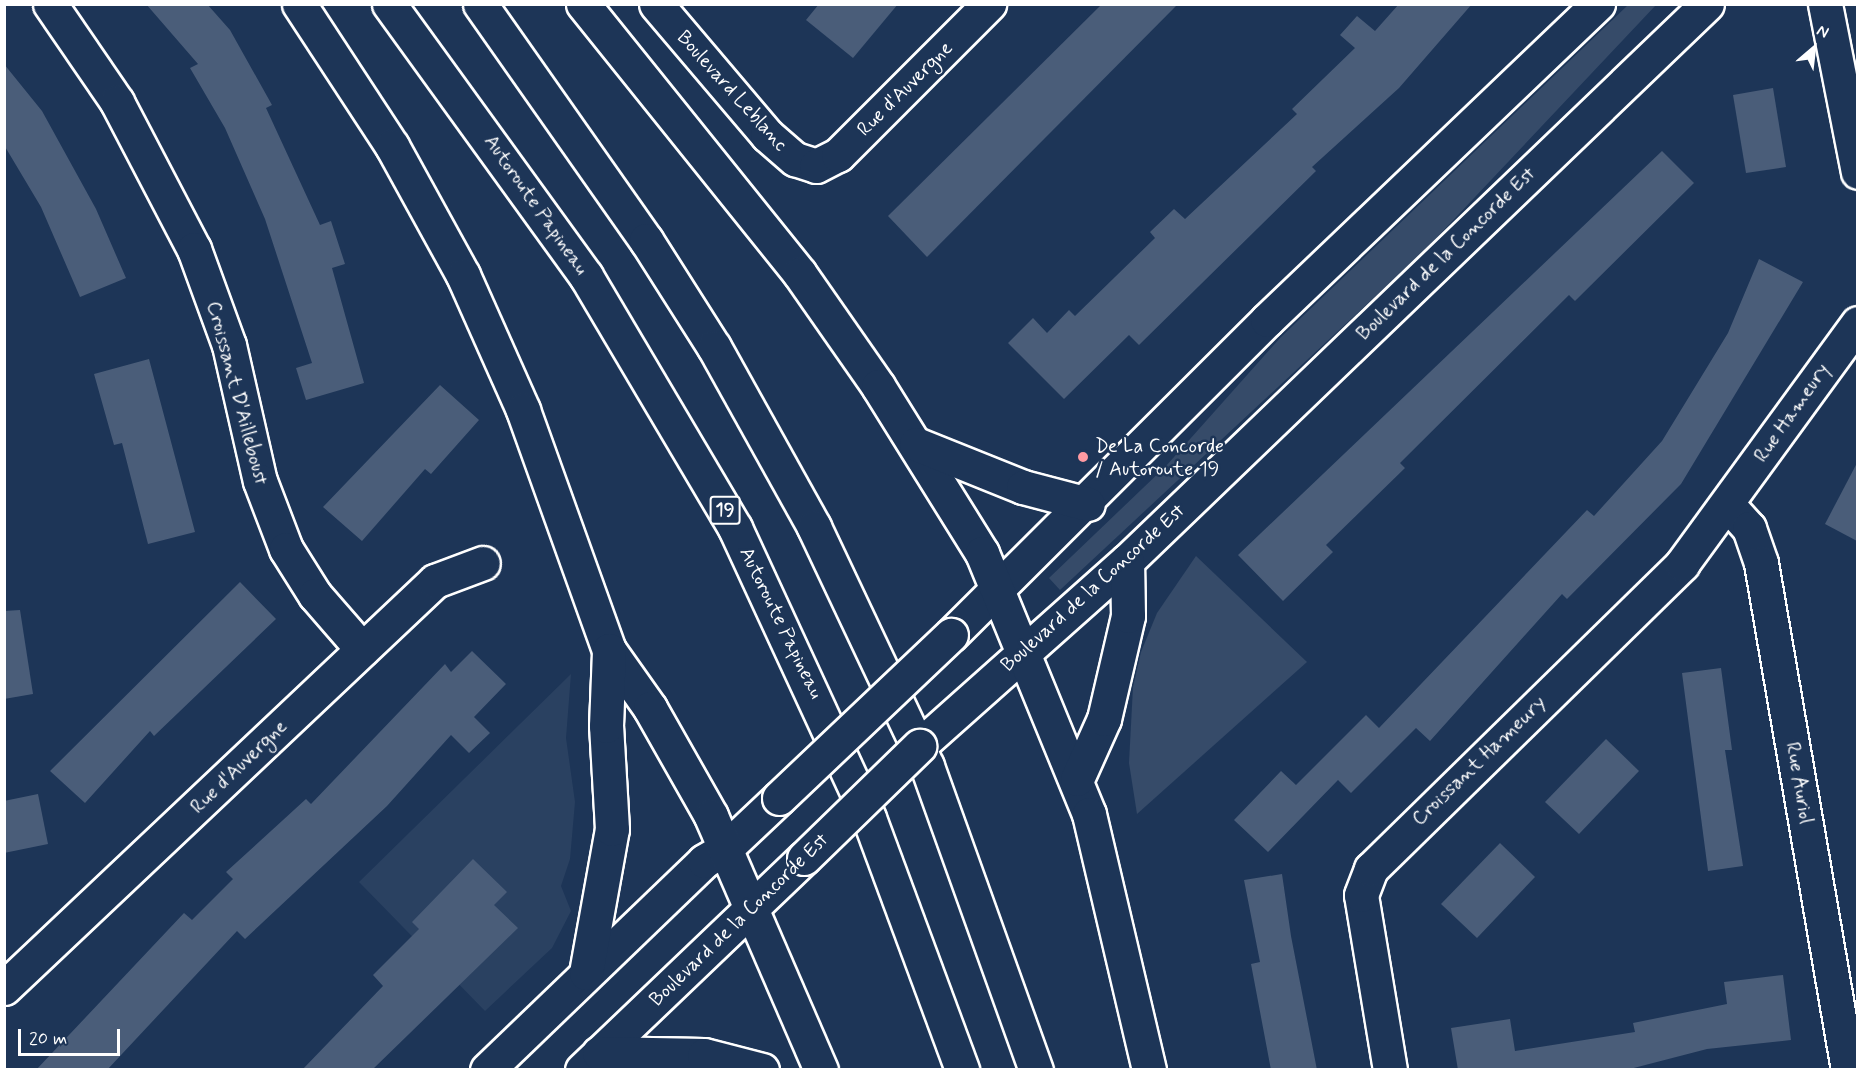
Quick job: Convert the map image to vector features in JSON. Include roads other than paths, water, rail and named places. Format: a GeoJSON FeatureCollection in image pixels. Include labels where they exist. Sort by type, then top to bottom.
{"type":"FeatureCollection","features":[{"type":"Feature","properties":{"kind":"main road","name":"Croissant D'Ailleboust"},"geometry":{"type":"LineString","coordinates":[[50,4],[117,102],[177,211],[229,345],[274,522],[305,580],[362,649]]}},
{"type":"Feature","properties":{"kind":"main road"},"geometry":{"type":"LineString","coordinates":[[299,4],[392,146],[468,285],[523,410],[609,650],[650,708],[725,849],[749,910],[821,1070]]}},
{"type":"Feature","properties":{"kind":"main road","name":"Autoroute Papineau"},"geometry":{"type":"LineString","coordinates":[[389,4],[586,276],[730,519],[869,818],[962,1070]]}},
{"type":"Feature","properties":{"kind":"main road"},"geometry":{"type":"LineString","coordinates":[[480,4],[646,240],[714,347],[814,527],[927,766],[1036,1070]]}},
{"type":"Feature","properties":{"kind":"main road"},"geometry":{"type":"LineString","coordinates":[[583,4],[800,274],[916,444],[999,587],[1077,779],[1107,875],[1149,1070]]}},
{"type":"Feature","properties":{"kind":"main road","name":"Boulevard Leblanc"},"geometry":{"type":"LineString","coordinates":[[656,4],[767,135],[795,159],[816,166]]}},
{"type":"Feature","properties":{"kind":"main road"},"geometry":{"type":"LineString","coordinates":[[487,1070],[704,861],[725,849],[1088,504],[1267,320],[1598,4]]}},
{"type":"Feature","properties":{"kind":"main road","name":"Boulevard de la Concorde Est"},"geometry":{"type":"LineString","coordinates":[[590,1061],[976,693],[1127,561],[1707,4]]}},
{"type":"Feature","properties":{"kind":"main road"},"geometry":{"type":"LineString","coordinates":[[1825,4],[1857,172]]}},
{"type":"Feature","properties":{"kind":"main road","name":"Rue d'Auvergne"},"geometry":{"type":"LineString","coordinates":[[816,166],[838,155],[973,10]]}},
{"type":"Feature","properties":{"kind":"main road","name":"Rue Hameury"},"geometry":{"type":"LineString","coordinates":[[1729,506],[1857,323]]}},
{"type":"Feature","properties":{"kind":"main road"},"geometry":{"type":"LineString","coordinates":[[916,444],[1023,488],[1088,504]]}},
{"type":"Feature","properties":{"kind":"main road","name":"Croissant Hameury"},"geometry":{"type":"LineString","coordinates":[[1390,1070],[1361,895],[1368,875],[1683,564],[1729,506]]}},
{"type":"Feature","properties":{"kind":"main road","name":"Rue Auriol"},"geometry":{"type":"LineString","coordinates":[[1729,506],[1749,528],[1761,563],[1848,1070]]}},
{"type":"Feature","properties":{"kind":"main road"},"geometry":{"type":"LineString","coordinates":[[1077,779],[1104,719],[1128,615],[1127,561]]}},
{"type":"Feature","properties":{"kind":"main road","name":"Rue d'Auvergne"},"geometry":{"type":"LineString","coordinates":[[4,988],[435,581],[483,564]]}},
{"type":"Feature","properties":{"kind":"main road"},"geometry":{"type":"LineString","coordinates":[[586,973],[612,829],[606,726],[609,650]]}},
{"type":"Feature","properties":{"kind":"main road"},"geometry":{"type":"LineString","coordinates":[[590,1061],[704,1055],[762,1070]]}},
{"type":"Feature","properties":{"kind":"place","name":"De La Concorde / Autoroute 19"},"geometry":{"type":"Point","coordinates":[1083,457]}}]}
